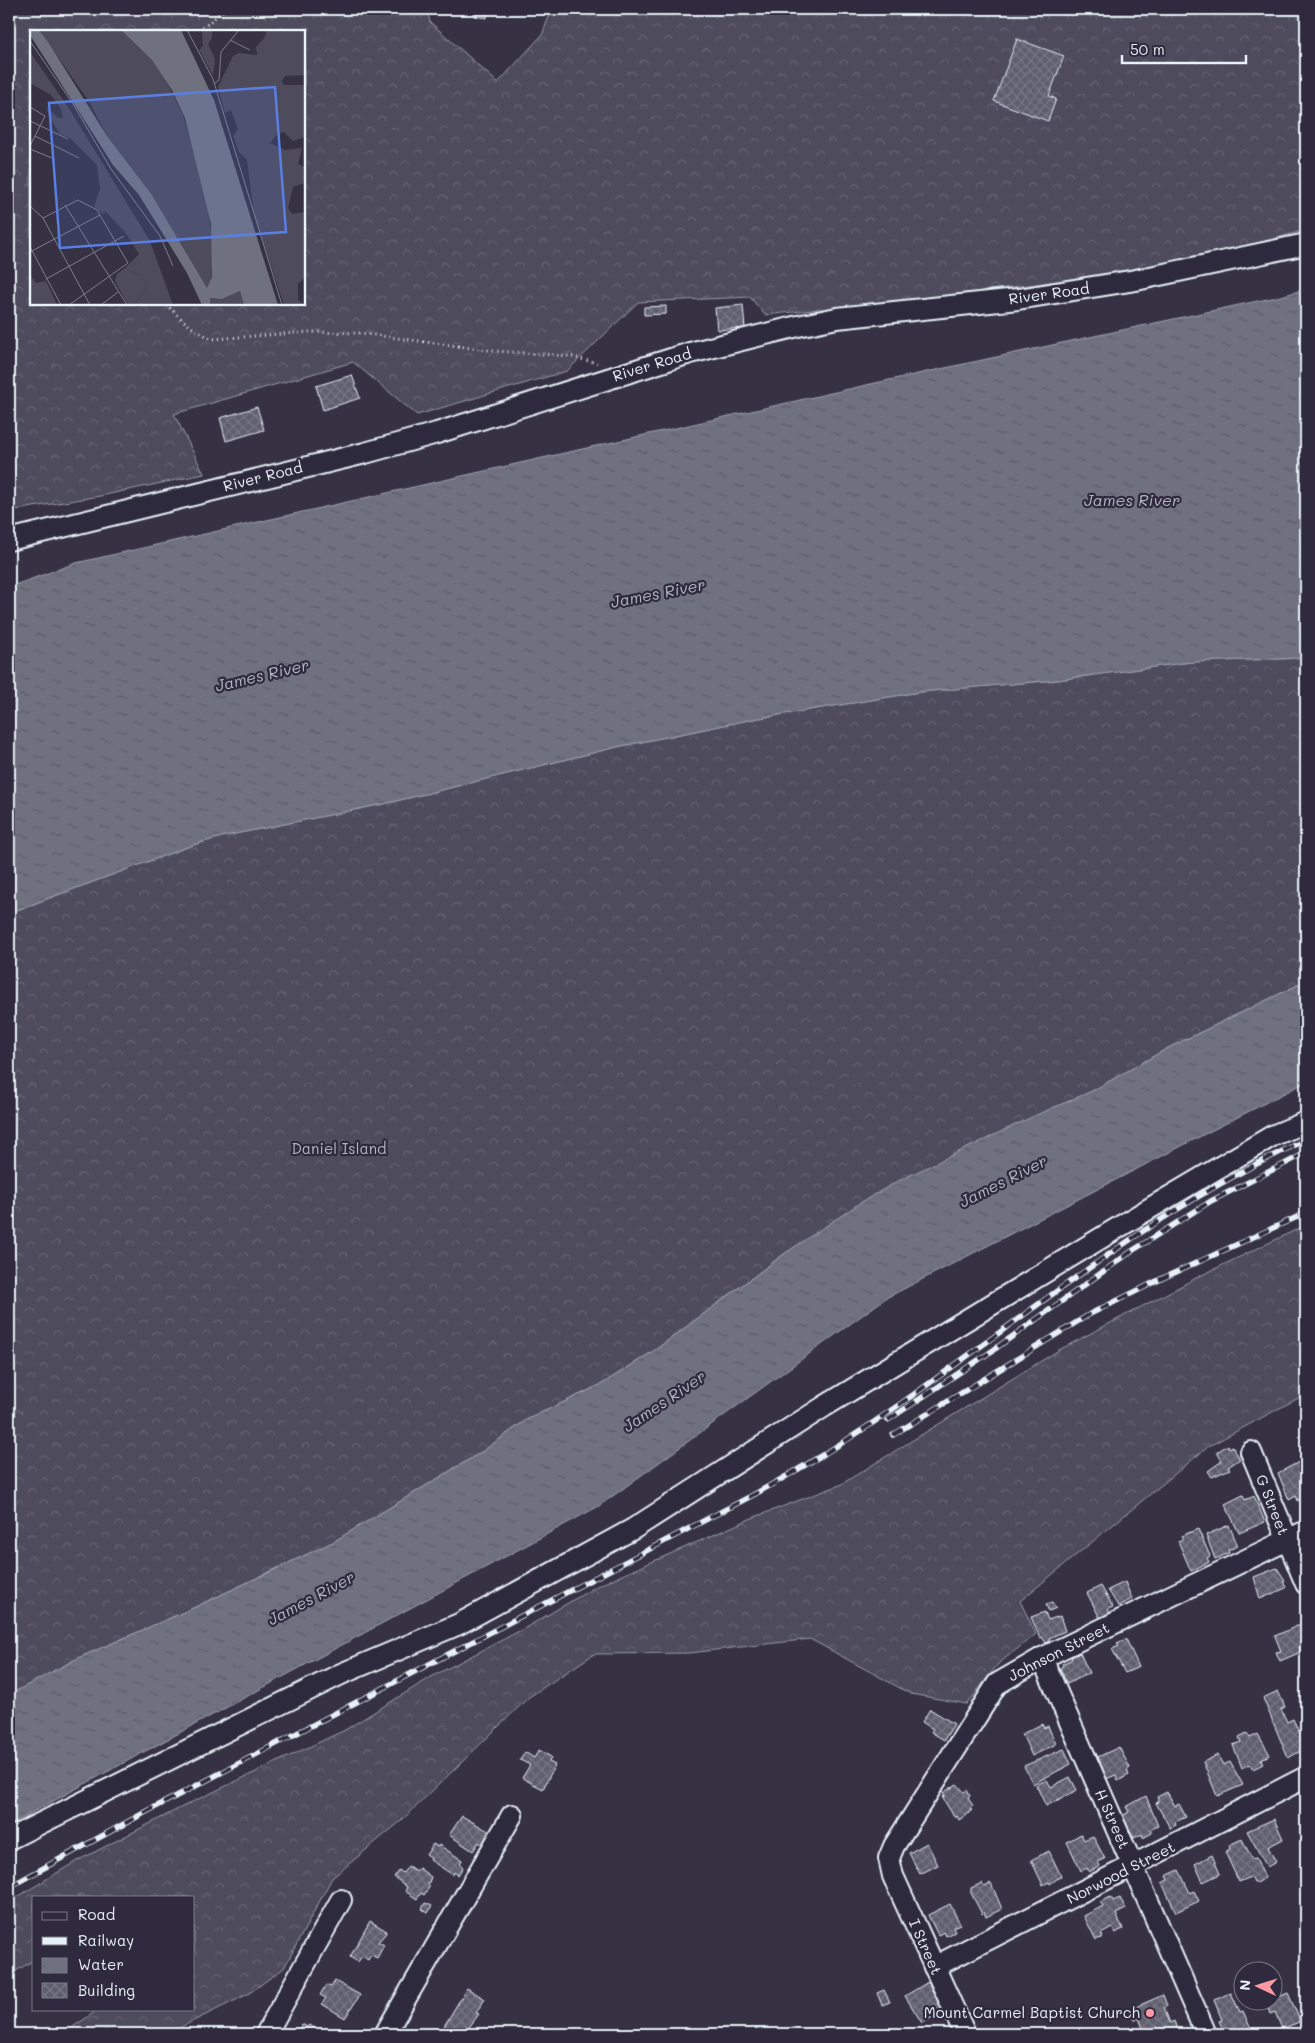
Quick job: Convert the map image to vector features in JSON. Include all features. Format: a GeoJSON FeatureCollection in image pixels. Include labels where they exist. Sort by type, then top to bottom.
{"type":"FeatureCollection","features":[{"type":"Feature","properties":{"kind":"street","name":"River Road"},"geometry":{"type":"LineString","coordinates":[[9,540],[365,453],[438,433],[690,353],[798,326],[837,318],[1018,299],[1136,280],[1306,244]]}},
{"type":"Feature","properties":{"kind":"street"},"geometry":{"type":"LineString","coordinates":[[9,1839],[341,1674],[459,1624],[633,1529],[824,1406],[1147,1210],[1272,1136],[1306,1122]]}},
{"type":"Feature","properties":{"kind":"street","name":"G Street"},"geometry":{"type":"LineString","coordinates":[[1250,1452],[1306,1584]]}},
{"type":"Feature","properties":{"kind":"street","name":"Johnson Street"},"geometry":{"type":"LineString","coordinates":[[890,1858],[894,1846],[997,1684],[1042,1658],[1306,1531]]}},
{"type":"Feature","properties":{"kind":"street","name":"H Street"},"geometry":{"type":"LineString","coordinates":[[1042,1658],[1206,2034]]}},
{"type":"Feature","properties":{"kind":"street","name":"Norwood Street"},"geometry":{"type":"LineString","coordinates":[[934,1967],[1306,1777]]}},
{"type":"Feature","properties":{"kind":"street"},"geometry":{"type":"LineString","coordinates":[[386,2034],[512,1815]]}},
{"type":"Feature","properties":{"kind":"street","name":"I Street"},"geometry":{"type":"LineString","coordinates":[[890,1858],[893,1876],[965,2034]]}},
{"type":"Feature","properties":{"kind":"street"},"geometry":{"type":"LineString","coordinates":[[266,2034],[341,1900]]}},
{"type":"Feature","properties":{"kind":"path"},"geometry":{"type":"LineString","coordinates":[[200,30],[225,9]]}},
{"type":"Feature","properties":{"kind":"path"},"geometry":{"type":"LineString","coordinates":[[167,305],[199,334],[213,339],[308,332],[359,333],[494,351],[569,356],[594,362],[622,374]]}},
{"type":"Feature","properties":{"kind":"green space"},"geometry":{"type":"Polygon","coordinates":[[[9,9],[427,9],[430,22],[498,83],[542,35],[552,9],[1306,9],[1306,230],[1173,262],[1105,274],[1038,284],[765,315],[750,297],[638,302],[567,371],[417,415],[353,362],[174,414],[204,474],[100,496],[9,511],[9,9]]]}},
{"type":"Feature","properties":{"kind":"green space","name":"Daniel Island"},"geometry":{"type":"Polygon","coordinates":[[[1306,658],[1306,981],[1168,1048],[1092,1091],[821,1231],[784,1254],[655,1350],[602,1384],[526,1420],[483,1451],[333,1542],[191,1609],[78,1658],[9,1695],[9,913],[193,845],[225,836],[384,804],[617,747],[754,719],[920,692],[1057,680],[1191,662],[1306,658]]]}},
{"type":"Feature","properties":{"kind":"green space"},"geometry":{"type":"Polygon","coordinates":[[[1306,1225],[1306,1394],[1209,1446],[1020,1601],[1036,1634],[998,1664],[967,1704],[911,1694],[810,1639],[689,1653],[594,1654],[529,1697],[401,1821],[332,1878],[284,1968],[248,1994],[167,2034],[63,2034],[98,2010],[195,2010],[195,1896],[32,1896],[32,1961],[9,1975],[9,1902],[75,1862],[190,1803],[345,1730],[433,1676],[527,1627],[597,1586],[752,1518],[840,1485],[1059,1350],[1200,1276],[1306,1225]]]}},
{"type":"Feature","properties":{"kind":"water","name":"James River"},"geometry":{"type":"Polygon","coordinates":[[[1306,289],[1306,658],[1191,662],[1057,680],[920,692],[754,719],[617,747],[384,804],[225,836],[193,845],[9,913],[9,587],[76,563],[880,382],[1281,296],[1306,289]]]}},
{"type":"Feature","properties":{"kind":"water","name":"James River"},"geometry":{"type":"Polygon","coordinates":[[[1306,981],[1306,1082],[886,1298],[599,1506],[9,1825],[9,1695],[78,1658],[191,1609],[333,1542],[483,1451],[526,1420],[602,1384],[655,1350],[784,1254],[860,1203],[898,1181],[1034,1116],[1092,1091],[1168,1048],[1306,981]]]}},
{"type":"Feature","properties":{"kind":"building"},"geometry":{"type":"Polygon","coordinates":[[[474,9],[488,9],[487,18],[474,16],[474,9]]]}},
{"type":"Feature","properties":{"kind":"building"},"geometry":{"type":"Polygon","coordinates":[[[1017,39],[1064,56],[1049,96],[1056,99],[1048,121],[994,101],[1017,39]]]}},
{"type":"Feature","properties":{"kind":"building"},"geometry":{"type":"Polygon","coordinates":[[[743,305],[745,328],[717,330],[715,308],[743,305]]]}},
{"type":"Feature","properties":{"kind":"building"},"geometry":{"type":"Polygon","coordinates":[[[666,306],[666,314],[644,315],[644,307],[666,306]]]}},
{"type":"Feature","properties":{"kind":"building"},"geometry":{"type":"Polygon","coordinates":[[[352,375],[360,398],[323,410],[316,386],[352,375]]]}},
{"type":"Feature","properties":{"kind":"building"},"geometry":{"type":"Polygon","coordinates":[[[257,407],[264,430],[226,441],[220,418],[257,407]]]}},
{"type":"Feature","properties":{"kind":"building"},"geometry":{"type":"Polygon","coordinates":[[[1228,1445],[1229,1448],[1232,1446],[1240,1459],[1228,1467],[1230,1469],[1212,1477],[1208,1471],[1222,1461],[1217,1452],[1228,1445]]]}},
{"type":"Feature","properties":{"kind":"building"},"geometry":{"type":"Polygon","coordinates":[[[1299,1462],[1306,1475],[1306,1497],[1298,1501],[1296,1496],[1289,1500],[1278,1473],[1299,1462]]]}},
{"type":"Feature","properties":{"kind":"building"},"geometry":{"type":"Polygon","coordinates":[[[1243,1495],[1245,1500],[1254,1496],[1265,1522],[1239,1533],[1225,1504],[1243,1495]]]}},
{"type":"Feature","properties":{"kind":"building"},"geometry":{"type":"Polygon","coordinates":[[[1229,1525],[1238,1546],[1228,1550],[1229,1553],[1215,1559],[1206,1535],[1229,1525]]]}},
{"type":"Feature","properties":{"kind":"building"},"geometry":{"type":"Polygon","coordinates":[[[1198,1529],[1210,1556],[1207,1558],[1209,1562],[1191,1571],[1178,1541],[1183,1539],[1181,1536],[1198,1529]]]}},
{"type":"Feature","properties":{"kind":"building"},"geometry":{"type":"Polygon","coordinates":[[[1277,1568],[1285,1580],[1283,1581],[1286,1588],[1260,1599],[1254,1577],[1277,1568]]]}},
{"type":"Feature","properties":{"kind":"building"},"geometry":{"type":"Polygon","coordinates":[[[1125,1582],[1132,1599],[1118,1606],[1108,1590],[1125,1582]]]}},
{"type":"Feature","properties":{"kind":"building"},"geometry":{"type":"Polygon","coordinates":[[[1101,1586],[1113,1607],[1108,1609],[1110,1613],[1100,1618],[1087,1593],[1101,1586]]]}},
{"type":"Feature","properties":{"kind":"building"},"geometry":{"type":"Polygon","coordinates":[[[1052,1602],[1056,1608],[1049,1611],[1046,1605],[1052,1602]]]}},
{"type":"Feature","properties":{"kind":"building"},"geometry":{"type":"Polygon","coordinates":[[[1045,1612],[1048,1620],[1060,1616],[1065,1631],[1049,1638],[1050,1641],[1046,1643],[1042,1637],[1040,1638],[1031,1617],[1045,1612]]]}},
{"type":"Feature","properties":{"kind":"building"},"geometry":{"type":"Polygon","coordinates":[[[1300,1626],[1306,1637],[1306,1643],[1299,1647],[1301,1652],[1280,1661],[1276,1652],[1281,1651],[1275,1636],[1300,1626]]]}},
{"type":"Feature","properties":{"kind":"building"},"geometry":{"type":"Polygon","coordinates":[[[1126,1639],[1139,1667],[1125,1673],[1112,1649],[1119,1646],[1117,1643],[1126,1639]]]}},
{"type":"Feature","properties":{"kind":"building"},"geometry":{"type":"Polygon","coordinates":[[[1080,1653],[1089,1673],[1067,1684],[1060,1668],[1063,1666],[1062,1664],[1072,1659],[1071,1657],[1080,1653]]]}},
{"type":"Feature","properties":{"kind":"building"},"geometry":{"type":"Polygon","coordinates":[[[1278,1691],[1285,1707],[1281,1709],[1287,1722],[1293,1719],[1299,1732],[1306,1729],[1306,1748],[1288,1758],[1263,1698],[1278,1691]]]}},
{"type":"Feature","properties":{"kind":"building"},"geometry":{"type":"Polygon","coordinates":[[[930,1709],[954,1724],[944,1740],[931,1732],[933,1729],[922,1722],[930,1709]]]}},
{"type":"Feature","properties":{"kind":"building"},"geometry":{"type":"Polygon","coordinates":[[[1042,1724],[1044,1728],[1048,1726],[1056,1744],[1032,1756],[1022,1734],[1042,1724]]]}},
{"type":"Feature","properties":{"kind":"building"},"geometry":{"type":"Polygon","coordinates":[[[1247,1733],[1250,1738],[1258,1734],[1270,1755],[1261,1759],[1263,1764],[1253,1769],[1250,1764],[1242,1768],[1233,1745],[1241,1742],[1239,1737],[1247,1733]]]}},
{"type":"Feature","properties":{"kind":"building"},"geometry":{"type":"Polygon","coordinates":[[[1119,1747],[1130,1768],[1127,1770],[1129,1775],[1118,1781],[1116,1775],[1106,1779],[1098,1757],[1119,1747]]]}},
{"type":"Feature","properties":{"kind":"building"},"geometry":{"type":"Polygon","coordinates":[[[1064,1749],[1071,1764],[1033,1784],[1024,1766],[1064,1749]]]}},
{"type":"Feature","properties":{"kind":"building"},"geometry":{"type":"Polygon","coordinates":[[[539,1750],[551,1757],[549,1762],[555,1765],[543,1789],[522,1778],[530,1765],[520,1760],[525,1752],[534,1758],[539,1750]]]}},
{"type":"Feature","properties":{"kind":"building"},"geometry":{"type":"Polygon","coordinates":[[[1218,1755],[1223,1765],[1230,1762],[1243,1785],[1217,1796],[1203,1762],[1218,1755]]]}},
{"type":"Feature","properties":{"kind":"building"},"geometry":{"type":"Polygon","coordinates":[[[1070,1777],[1077,1790],[1046,1806],[1036,1785],[1047,1780],[1051,1787],[1070,1777]]]}},
{"type":"Feature","properties":{"kind":"building"},"geometry":{"type":"Polygon","coordinates":[[[957,1784],[964,1792],[967,1790],[970,1796],[968,1798],[973,1806],[970,1808],[972,1811],[959,1820],[957,1816],[955,1818],[942,1797],[945,1796],[943,1793],[957,1784]]]}},
{"type":"Feature","properties":{"kind":"building"},"geometry":{"type":"Polygon","coordinates":[[[1167,1792],[1175,1806],[1179,1804],[1186,1817],[1175,1822],[1176,1825],[1170,1828],[1156,1803],[1159,1802],[1157,1797],[1167,1792]]]}},
{"type":"Feature","properties":{"kind":"building"},"geometry":{"type":"Polygon","coordinates":[[[1146,1796],[1158,1826],[1150,1830],[1152,1833],[1143,1838],[1142,1834],[1134,1838],[1122,1816],[1129,1812],[1126,1807],[1146,1796]]]}},
{"type":"Feature","properties":{"kind":"building"},"geometry":{"type":"Polygon","coordinates":[[[462,1816],[490,1832],[482,1845],[479,1842],[473,1851],[449,1835],[462,1816]]]}},
{"type":"Feature","properties":{"kind":"building"},"geometry":{"type":"Polygon","coordinates":[[[1274,1819],[1283,1839],[1268,1847],[1276,1862],[1267,1867],[1247,1831],[1274,1819]]]}},
{"type":"Feature","properties":{"kind":"building"},"geometry":{"type":"Polygon","coordinates":[[[1081,1834],[1084,1840],[1093,1836],[1105,1859],[1098,1862],[1100,1866],[1089,1872],[1087,1868],[1081,1871],[1067,1842],[1081,1834]]]}},
{"type":"Feature","properties":{"kind":"building"},"geometry":{"type":"Polygon","coordinates":[[[1242,1839],[1252,1859],[1256,1858],[1265,1878],[1257,1883],[1254,1883],[1251,1877],[1239,1882],[1225,1852],[1230,1849],[1229,1845],[1242,1839]]]}},
{"type":"Feature","properties":{"kind":"building"},"geometry":{"type":"Polygon","coordinates":[[[927,1843],[938,1865],[920,1874],[909,1853],[927,1843]]]}},
{"type":"Feature","properties":{"kind":"building"},"geometry":{"type":"Polygon","coordinates":[[[433,1844],[438,1847],[439,1845],[462,1860],[460,1864],[463,1867],[458,1875],[454,1872],[453,1875],[430,1860],[431,1858],[426,1855],[433,1844]]]}},
{"type":"Feature","properties":{"kind":"building"},"geometry":{"type":"Polygon","coordinates":[[[1049,1851],[1061,1876],[1050,1884],[1049,1882],[1043,1885],[1031,1860],[1049,1851]]]}},
{"type":"Feature","properties":{"kind":"building"},"geometry":{"type":"Polygon","coordinates":[[[1212,1855],[1220,1874],[1203,1882],[1195,1864],[1212,1855]]]}},
{"type":"Feature","properties":{"kind":"building"},"geometry":{"type":"Polygon","coordinates":[[[408,1866],[416,1871],[419,1868],[431,1877],[428,1885],[430,1886],[424,1895],[421,1893],[417,1899],[405,1891],[407,1887],[394,1877],[399,1870],[403,1873],[408,1866]]]}},
{"type":"Feature","properties":{"kind":"building"},"geometry":{"type":"Polygon","coordinates":[[[1179,1870],[1190,1893],[1194,1891],[1199,1901],[1176,1912],[1162,1883],[1168,1880],[1166,1876],[1179,1870]]]}},
{"type":"Feature","properties":{"kind":"building"},"geometry":{"type":"Polygon","coordinates":[[[982,1883],[984,1886],[991,1883],[1002,1909],[986,1917],[984,1912],[982,1914],[971,1893],[971,1888],[982,1883]]]}},
{"type":"Feature","properties":{"kind":"building"},"geometry":{"type":"Polygon","coordinates":[[[1111,1897],[1113,1901],[1120,1898],[1126,1909],[1116,1914],[1123,1929],[1115,1933],[1112,1928],[1101,1934],[1103,1937],[1096,1940],[1084,1916],[1103,1906],[1100,1902],[1111,1897]]]}},
{"type":"Feature","properties":{"kind":"building"},"geometry":{"type":"Polygon","coordinates":[[[425,1903],[432,1906],[428,1913],[422,1909],[425,1903]]]}},
{"type":"Feature","properties":{"kind":"building"},"geometry":{"type":"Polygon","coordinates":[[[950,1904],[960,1924],[953,1927],[955,1932],[946,1936],[944,1932],[938,1935],[928,1915],[950,1904]]]}},
{"type":"Feature","properties":{"kind":"building"},"geometry":{"type":"Polygon","coordinates":[[[370,1921],[385,1930],[386,1933],[378,1942],[384,1945],[377,1958],[371,1955],[368,1960],[362,1956],[358,1962],[350,1957],[370,1921]]]}},
{"type":"Feature","properties":{"kind":"building"},"geometry":{"type":"Polygon","coordinates":[[[335,1981],[360,1995],[345,2018],[322,2004],[326,1998],[320,1995],[326,1985],[331,1987],[335,1981]]]}},
{"type":"Feature","properties":{"kind":"building"},"geometry":{"type":"Polygon","coordinates":[[[928,1982],[943,2011],[922,2023],[905,1996],[928,1982]]]}},
{"type":"Feature","properties":{"kind":"building"},"geometry":{"type":"Polygon","coordinates":[[[467,1988],[485,1999],[476,2013],[479,2014],[464,2034],[454,2034],[443,2028],[467,1988]]]}},
{"type":"Feature","properties":{"kind":"building"},"geometry":{"type":"Polygon","coordinates":[[[884,1990],[890,2002],[882,2005],[877,1993],[884,1990]]]}},
{"type":"Feature","properties":{"kind":"building"},"geometry":{"type":"Polygon","coordinates":[[[1231,1993],[1232,2010],[1243,2011],[1253,2034],[1225,2034],[1219,2021],[1222,2020],[1214,2000],[1231,1993]]]}},
{"type":"Feature","properties":{"kind":"building"},"geometry":{"type":"Polygon","coordinates":[[[1288,1993],[1299,2022],[1282,2029],[1275,2012],[1270,2014],[1269,2010],[1282,2010],[1282,1996],[1288,1993]]]}},
{"type":"Feature","properties":{"kind":"building","name":"Mount Carmel Baptist Church"},"geometry":{"type":"Polygon","coordinates":[[[1163,1995],[1167,2006],[1164,2008],[1170,2023],[1174,2021],[1179,2034],[1145,2034],[1139,2018],[1135,2020],[1131,2009],[1163,1995]]]}},
{"type":"Feature","properties":{"kind":"building"},"geometry":{"type":"Polygon","coordinates":[[[302,2024],[307,2027],[309,2025],[325,2034],[296,2034],[302,2024]]]}},
{"type":"Feature","properties":{"kind":"railway"},"geometry":{"type":"LineString","coordinates":[[9,1887],[144,1813],[786,1477],[874,1422],[1084,1271],[1192,1200],[1306,1140]]}},
{"type":"Feature","properties":{"kind":"railway"},"geometry":{"type":"LineString","coordinates":[[888,1420],[992,1351],[1132,1251],[1211,1201],[1306,1153]]}},
{"type":"Feature","properties":{"kind":"railway"},"geometry":{"type":"LineString","coordinates":[[893,1435],[1090,1314],[1163,1278],[1306,1213]]}},
{"type":"Feature","properties":{"kind":"place","name":"Mount Carmel Baptist Church"},"geometry":{"type":"Point","coordinates":[1150,2013]}}]}
